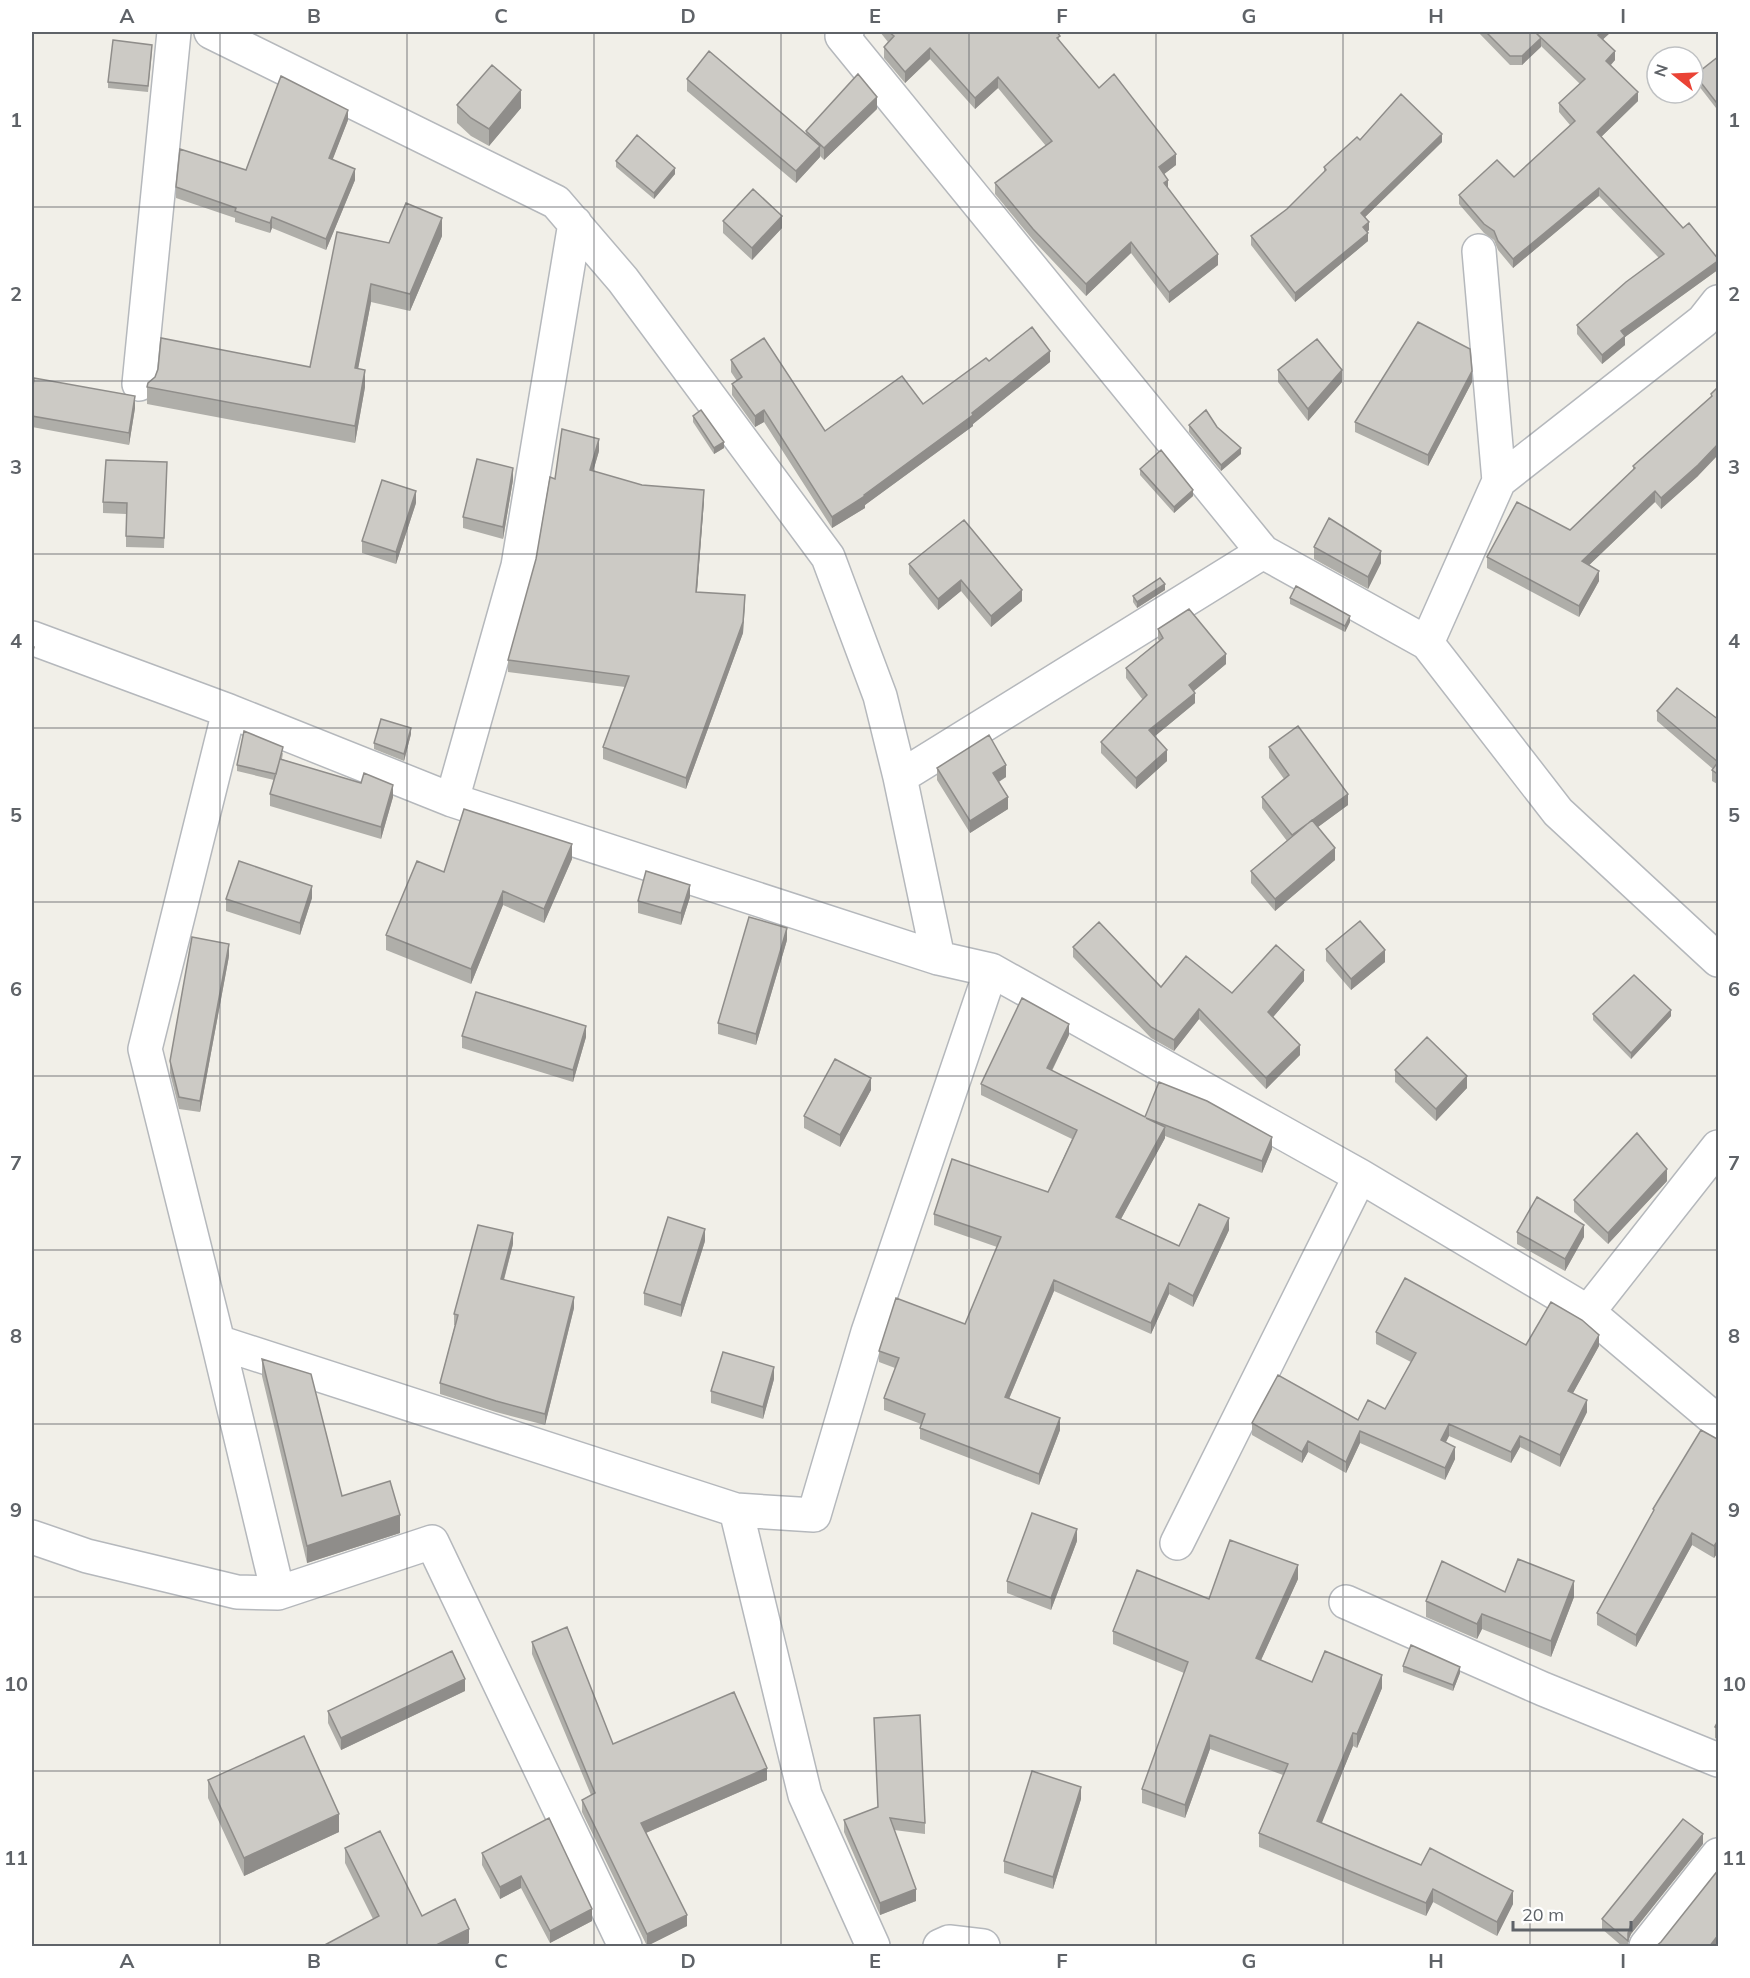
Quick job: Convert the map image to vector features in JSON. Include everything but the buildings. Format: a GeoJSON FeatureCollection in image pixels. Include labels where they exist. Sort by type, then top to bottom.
{"type":"FeatureCollection","features":[{"type":"Feature","properties":{"kind":"street"},"geometry":{"type":"LineString","coordinates":[[139,384],[174,32]]}},
{"type":"Feature","properties":{"kind":"street"},"geometry":{"type":"LineString","coordinates":[[211,32],[556,202],[623,280],[828,557],[880,696],[900,777],[938,958]]}},
{"type":"Feature","properties":{"kind":"street"},"geometry":{"type":"LineString","coordinates":[[847,32],[842,36],[1263,552],[1427,643],[1558,812],[1719,960]]}},
{"type":"Feature","properties":{"kind":"street"},"geometry":{"type":"LineString","coordinates":[[452,800],[518,566],[575,224]]}},
{"type":"Feature","properties":{"kind":"street"},"geometry":{"type":"LineString","coordinates":[[1479,251],[1499,481]]}},
{"type":"Feature","properties":{"kind":"street"},"geometry":{"type":"LineString","coordinates":[[1427,643],[1499,481],[1703,321],[1719,302]]}},
{"type":"Feature","properties":{"kind":"street"},"geometry":{"type":"LineString","coordinates":[[900,777],[1263,552]]}},
{"type":"Feature","properties":{"kind":"street"},"geometry":{"type":"LineString","coordinates":[[32,638],[229,711],[452,800],[938,958],[991,970],[1360,1176],[1588,1312],[1719,1422]]}},
{"type":"Feature","properties":{"kind":"street"},"geometry":{"type":"LineString","coordinates":[[229,711],[145,1049],[219,1342],[278,1593]]}},
{"type":"Feature","properties":{"kind":"street"},"geometry":{"type":"LineString","coordinates":[[219,1342],[736,1510],[814,1515],[868,1332],[991,970]]}},
{"type":"Feature","properties":{"kind":"street"},"geometry":{"type":"LineString","coordinates":[[1588,1312],[1719,1147]]}},
{"type":"Feature","properties":{"kind":"street"},"geometry":{"type":"LineString","coordinates":[[1177,1543],[1360,1176]]}},
{"type":"Feature","properties":{"kind":"street"},"geometry":{"type":"LineString","coordinates":[[736,1510],[805,1796],[873,1947]]}},
{"type":"Feature","properties":{"kind":"street"},"geometry":{"type":"LineString","coordinates":[[32,1537],[87,1556],[237,1592],[278,1593],[432,1542],[625,1947]]}},
{"type":"Feature","properties":{"kind":"street"},"geometry":{"type":"LineString","coordinates":[[1346,1602],[1543,1689],[1719,1760]]}},
{"type":"Feature","properties":{"kind":"street"},"geometry":{"type":"LineString","coordinates":[[1646,1947],[1719,1855]]}},
{"type":"Feature","properties":{"kind":"street"},"geometry":{"type":"LineString","coordinates":[[940,1947],[949,1942],[983,1947]]}}]}
